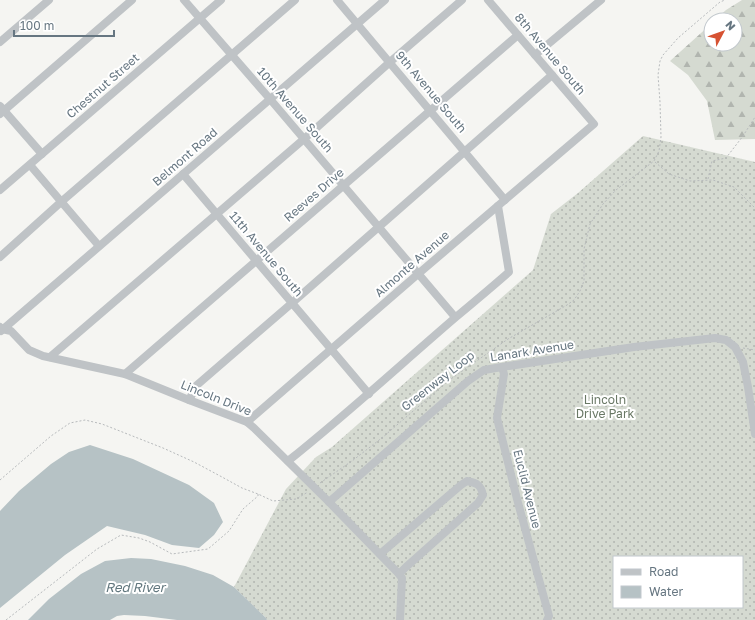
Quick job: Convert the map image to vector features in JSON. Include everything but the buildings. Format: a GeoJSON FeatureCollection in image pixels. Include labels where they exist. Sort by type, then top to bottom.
{"type":"FeatureCollection","features":[{"type":"Feature","properties":{"kind":"street"},"geometry":{"type":"LineString","coordinates":[[0,42],[49,0]]}},
{"type":"Feature","properties":{"kind":"street"},"geometry":{"type":"LineString","coordinates":[[42,154],[1,110],[132,0]]}},
{"type":"Feature","properties":{"kind":"street","name":"10th Avenue South"},"geometry":{"type":"LineString","coordinates":[[184,0],[344,185],[455,317]]}},
{"type":"Feature","properties":{"kind":"street","name":"Chestnut Street"},"geometry":{"type":"LineString","coordinates":[[0,190],[221,0]]}},
{"type":"Feature","properties":{"kind":"street"},"geometry":{"type":"LineString","coordinates":[[0,257],[61,202],[295,0]]}},
{"type":"Feature","properties":{"kind":"street","name":"9th Avenue South"},"geometry":{"type":"LineString","coordinates":[[337,0],[505,200]]}},
{"type":"Feature","properties":{"kind":"street","name":"Belmont Road"},"geometry":{"type":"LineString","coordinates":[[1,329],[385,0]]}},
{"type":"Feature","properties":{"kind":"street"},"geometry":{"type":"LineString","coordinates":[[50,357],[304,139],[462,0]]}},
{"type":"Feature","properties":{"kind":"street","name":"8th Avenue South"},"geometry":{"type":"LineString","coordinates":[[488,0],[594,124]]}},
{"type":"Feature","properties":{"kind":"street"},"geometry":{"type":"LineString","coordinates":[[535,55],[601,0]]}},
{"type":"Feature","properties":{"kind":"street","name":"Reeves Drive"},"geometry":{"type":"LineString","coordinates":[[125,374],[518,35]]}},
{"type":"Feature","properties":{"kind":"street"},"geometry":{"type":"LineString","coordinates":[[189,400],[197,384],[292,303],[552,75]]}},
{"type":"Feature","properties":{"kind":"street","name":"Almonte Avenue"},"geometry":{"type":"LineString","coordinates":[[247,422],[594,124]]}},
{"type":"Feature","properties":{"kind":"street"},"geometry":{"type":"LineString","coordinates":[[30,165],[99,246]]}},
{"type":"Feature","properties":{"kind":"street","name":"11th Avenue South"},"geometry":{"type":"LineString","coordinates":[[183,174],[369,394]]}},
{"type":"Feature","properties":{"kind":"street"},"geometry":{"type":"LineString","coordinates":[[288,461],[369,394],[455,317],[510,272],[498,206]]}},
{"type":"Feature","properties":{"kind":"street","name":"Lincoln Drive"},"geometry":{"type":"LineString","coordinates":[[1,329],[11,331],[30,350],[43,356],[125,374],[247,422],[288,461],[399,574]]}},
{"type":"Feature","properties":{"kind":"street","name":"Lanark Avenue"},"geometry":{"type":"LineString","coordinates":[[329,502],[468,381],[484,370],[634,347],[715,338],[726,340],[735,347]]}},
{"type":"Feature","properties":{"kind":"street"},"geometry":{"type":"LineString","coordinates":[[735,347],[743,362],[755,434]]}},
{"type":"Feature","properties":{"kind":"street","name":"Euclid Avenue"},"geometry":{"type":"LineString","coordinates":[[502,367],[504,374],[497,418],[548,618]]}},
{"type":"Feature","properties":{"kind":"street"},"geometry":{"type":"LineString","coordinates":[[380,554],[467,481],[475,482],[482,489],[483,496],[478,503],[399,574],[402,578],[400,620]]}},
{"type":"Feature","properties":{"kind":"path"},"geometry":{"type":"LineString","coordinates":[[725,0],[720,2],[678,38],[667,50],[660,61],[658,75],[661,136],[659,151],[654,161],[669,174],[690,181],[713,180],[734,187],[755,208]]}},
{"type":"Feature","properties":{"kind":"path"},"geometry":{"type":"LineString","coordinates":[[708,180],[712,161],[726,158],[755,117]]}},
{"type":"Feature","properties":{"kind":"path","name":"Greenway Loop"},"geometry":{"type":"LineString","coordinates":[[0,480],[51,436],[70,423],[85,420],[102,424],[163,448],[273,502],[296,499],[352,461],[383,437],[448,380],[508,338],[567,306],[574,300],[584,281],[584,249],[590,224],[603,204],[616,190],[654,161]]}},
{"type":"Feature","properties":{"kind":"path"},"geometry":{"type":"LineString","coordinates":[[735,347],[755,350]]}},
{"type":"Feature","properties":{"kind":"path"},"geometry":{"type":"LineString","coordinates":[[6,620],[97,549],[122,535],[140,538],[172,554],[208,549],[229,531],[243,509],[258,496],[258,494]]}},
{"type":"Feature","properties":{"kind":"green space"},"geometry":{"type":"Polygon","coordinates":[[[742,0],[755,0],[755,139],[715,140],[707,101],[688,75],[670,61],[703,31],[703,52],[743,52],[743,12],[724,12],[742,0]]]}},
{"type":"Feature","properties":{"kind":"green space","name":"Lincoln Drive Park"},"geometry":{"type":"Polygon","coordinates":[[[643,136],[755,162],[755,620],[267,620],[234,587],[286,489],[316,457],[332,447],[533,270],[551,214],[578,193],[643,136]]]}},
{"type":"Feature","properties":{"kind":"water"},"geometry":{"type":"Polygon","coordinates":[[[90,445],[133,459],[189,485],[214,503],[223,522],[214,535],[199,548],[172,545],[145,535],[107,526],[65,555],[0,608],[0,511],[19,491],[51,464],[69,452],[90,445]]]}},
{"type":"Feature","properties":{"kind":"water","name":"Red River"},"geometry":{"type":"Polygon","coordinates":[[[131,558],[151,559],[185,566],[213,575],[234,587],[267,620],[177,620],[124,615],[117,616],[110,620],[28,620],[49,599],[81,574],[105,561],[131,558]]]}}]}
